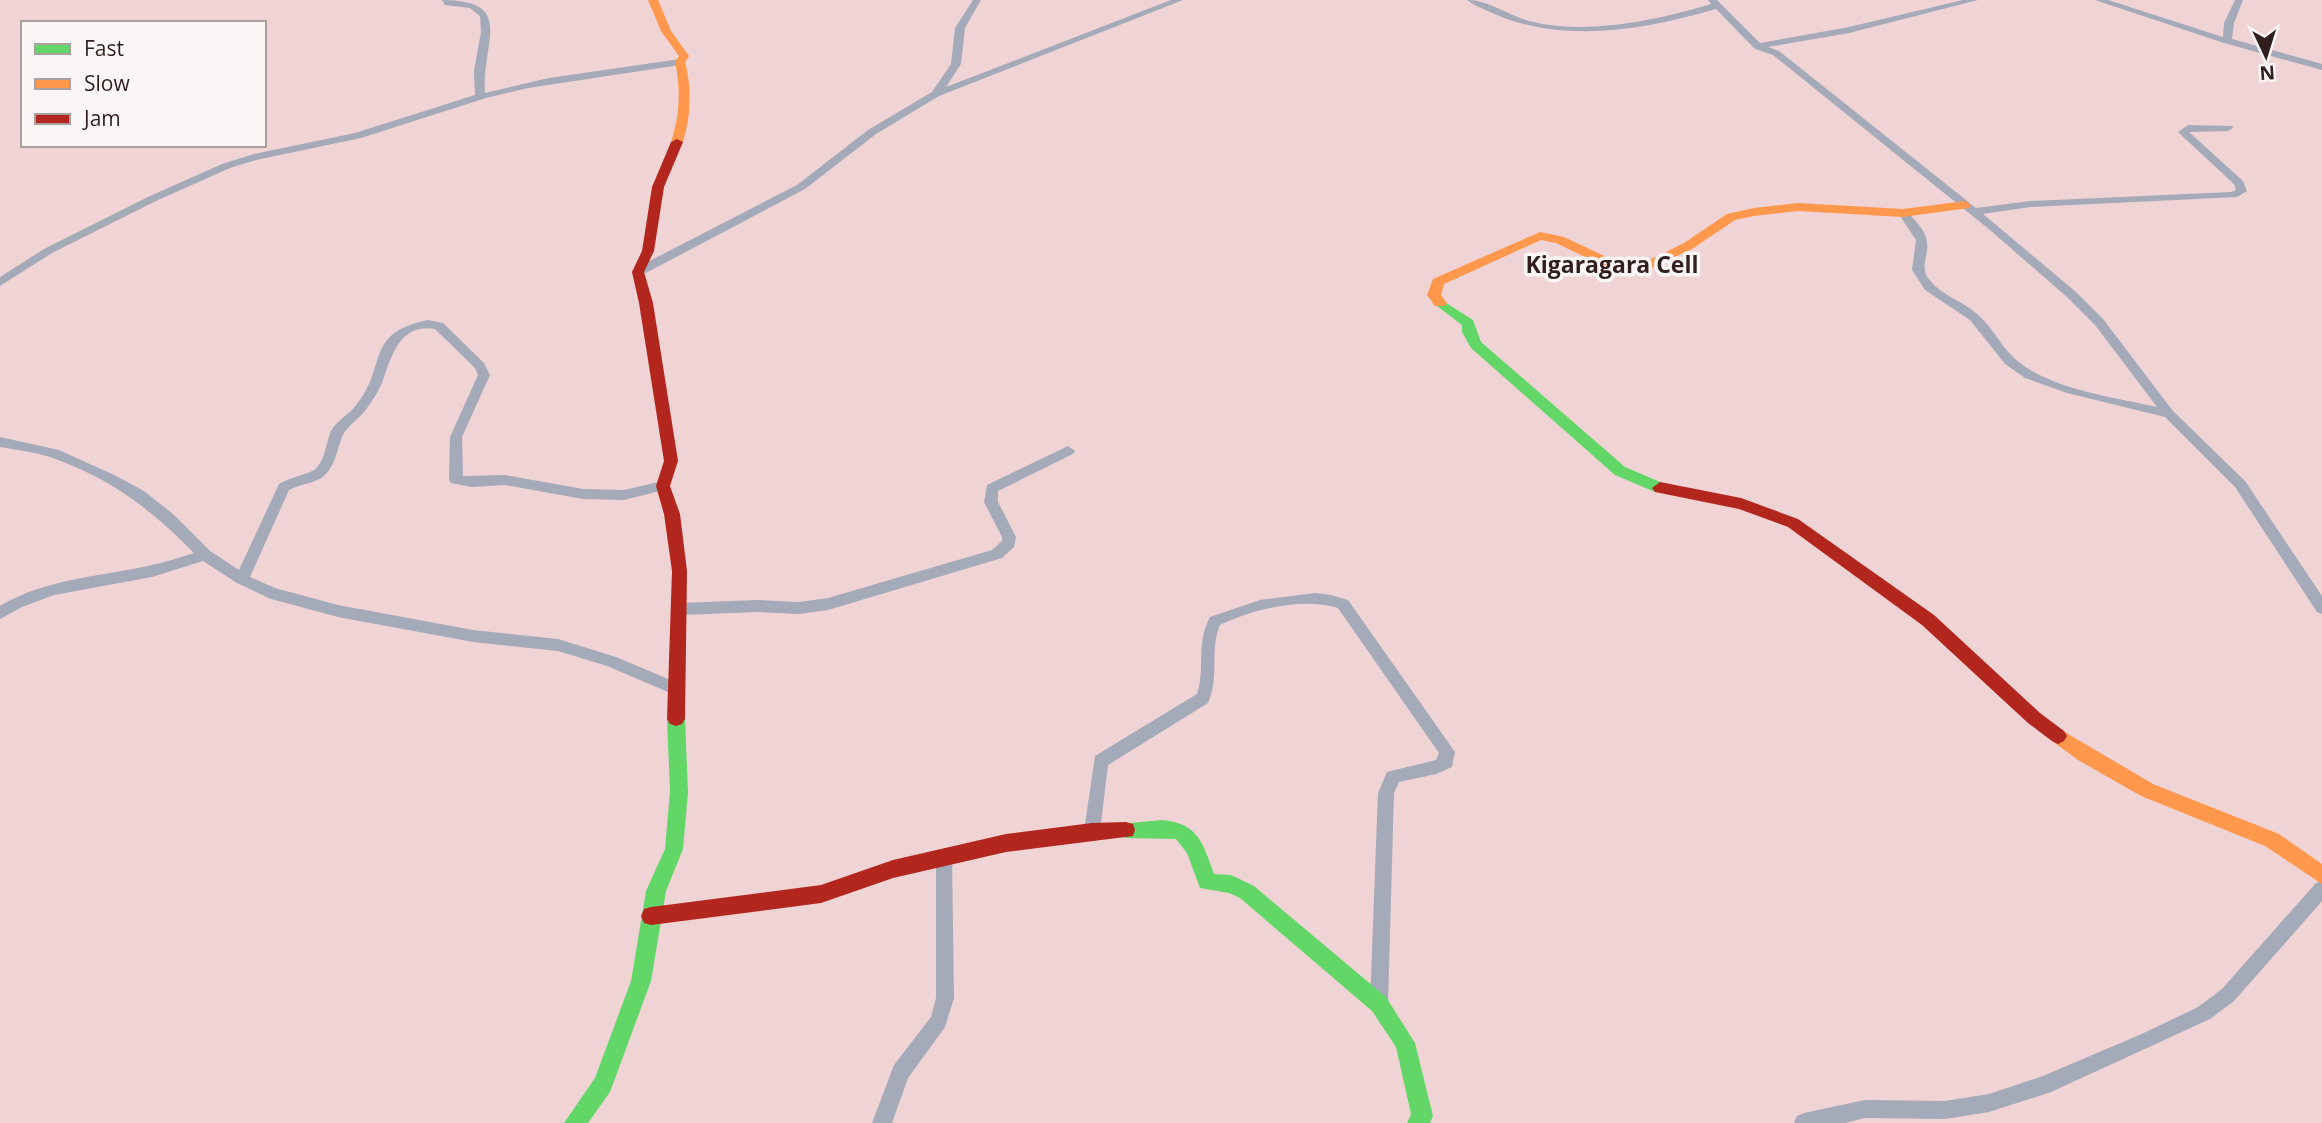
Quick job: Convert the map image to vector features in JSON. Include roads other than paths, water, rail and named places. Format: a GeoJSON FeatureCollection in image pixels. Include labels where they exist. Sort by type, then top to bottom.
{"type":"FeatureCollection","features":[{"type":"Feature","properties":{"kind":"street"},"geometry":{"type":"LineString","coordinates":[[446,0],[448,3],[467,2],[479,7],[486,15],[488,31],[478,77],[480,95]]}},
{"type":"Feature","properties":{"kind":"street"},"geometry":{"type":"LineString","coordinates":[[0,282],[48,251],[154,198],[226,166],[254,157],[357,136],[470,102],[480,95],[568,76],[680,62],[684,56],[666,31],[653,0]]}},
{"type":"Feature","properties":{"kind":"street"},"geometry":{"type":"LineString","coordinates":[[936,94],[956,64],[960,28],[977,0]]}},
{"type":"Feature","properties":{"kind":"street"},"geometry":{"type":"LineString","coordinates":[[638,272],[801,187],[832,166],[872,132],[936,94],[1180,0]]}},
{"type":"Feature","properties":{"kind":"street"},"geometry":{"type":"LineString","coordinates":[[1471,0],[1522,22],[1551,27],[1662,21],[1716,3],[1758,47],[1776,53],[1969,209],[2090,313],[2169,414],[2240,484],[2322,608]]}},
{"type":"Feature","properties":{"kind":"street"},"geometry":{"type":"LineString","coordinates":[[1758,47],[1849,30],[1974,0]]}},
{"type":"Feature","properties":{"kind":"street"},"geometry":{"type":"LineString","coordinates":[[2099,0],[2227,41],[2322,67]]}},
{"type":"Feature","properties":{"kind":"street"},"geometry":{"type":"LineString","coordinates":[[2227,41],[2230,23],[2239,0]]}},
{"type":"Feature","properties":{"kind":"street"},"geometry":{"type":"LineString","coordinates":[[575,1123],[603,1085],[641,981],[656,891],[674,849],[679,793],[675,689],[681,609],[673,510],[663,486],[671,461],[646,303],[638,272],[648,251],[658,187],[682,129],[682,103],[686,82],[680,62]]}},
{"type":"Feature","properties":{"kind":"street"},"geometry":{"type":"LineString","coordinates":[[2228,128],[2188,128],[2183,132],[2239,183],[2242,191],[2234,195],[1903,213],[1798,207],[1754,212],[1731,217],[1676,252],[1643,268],[1615,266],[1560,240],[1540,236],[1438,282],[1434,295],[1437,301],[1468,323],[1469,332],[1476,345],[1620,471],[1655,487],[1741,504],[1793,523],[1928,620],[2034,718],[2084,755],[2147,790],[2272,840],[2322,875]]}},
{"type":"Feature","properties":{"kind":"street"},"geometry":{"type":"LineString","coordinates":[[1903,213],[1923,241],[1924,250],[1918,270],[1924,284],[1932,292],[1975,318],[2002,353],[2026,374],[2169,414]]}},
{"type":"Feature","properties":{"kind":"street"},"geometry":{"type":"LineString","coordinates":[[242,579],[284,486],[317,475],[325,466],[338,431],[362,407],[394,340],[417,325],[428,324],[444,330],[480,366],[484,375],[456,437],[456,480],[505,480],[583,494],[624,495],[663,486]]}},
{"type":"Feature","properties":{"kind":"street"},"geometry":{"type":"LineString","coordinates":[[0,443],[54,453],[109,478],[139,495],[169,518],[205,555],[242,579],[271,593],[338,611],[473,636],[558,645],[611,661],[675,689]]}},
{"type":"Feature","properties":{"kind":"street"},"geometry":{"type":"LineString","coordinates":[[681,609],[757,606],[799,608],[828,604],[997,554],[1009,543],[1009,537],[991,502],[992,488],[1068,451]]}},
{"type":"Feature","properties":{"kind":"street"},"geometry":{"type":"LineString","coordinates":[[0,613],[21,598],[153,571],[205,555]]}},
{"type":"Feature","properties":{"kind":"street"},"geometry":{"type":"LineString","coordinates":[[1092,831],[1101,761],[1203,698],[1208,681],[1208,636],[1215,621],[1236,612],[1309,598],[1333,599],[1343,604],[1445,747],[1448,757],[1439,768],[1421,768],[1393,777],[1386,793],[1380,1004]]}},
{"type":"Feature","properties":{"kind":"street"},"geometry":{"type":"LineString","coordinates":[[651,916],[821,894],[894,869],[1006,843],[1092,831],[1169,828],[1184,832],[1194,843],[1207,882],[1231,884],[1247,892],[1380,1004],[1405,1043],[1422,1116],[1418,1123]]}},
{"type":"Feature","properties":{"kind":"street"},"geometry":{"type":"LineString","coordinates":[[882,1123],[901,1072],[939,1021],[945,998],[944,857]]}},
{"type":"Feature","properties":{"kind":"street"},"geometry":{"type":"LineString","coordinates":[[1804,1123],[1866,1109],[1945,1110],[1989,1103],[2044,1086],[2128,1049],[2204,1013],[2228,995],[2322,889]]}},
{"type":"Feature","properties":{"kind":"district","name":"Kigaragara Cell"},"geometry":{"type":"Point","coordinates":[1612,264]}}]}
